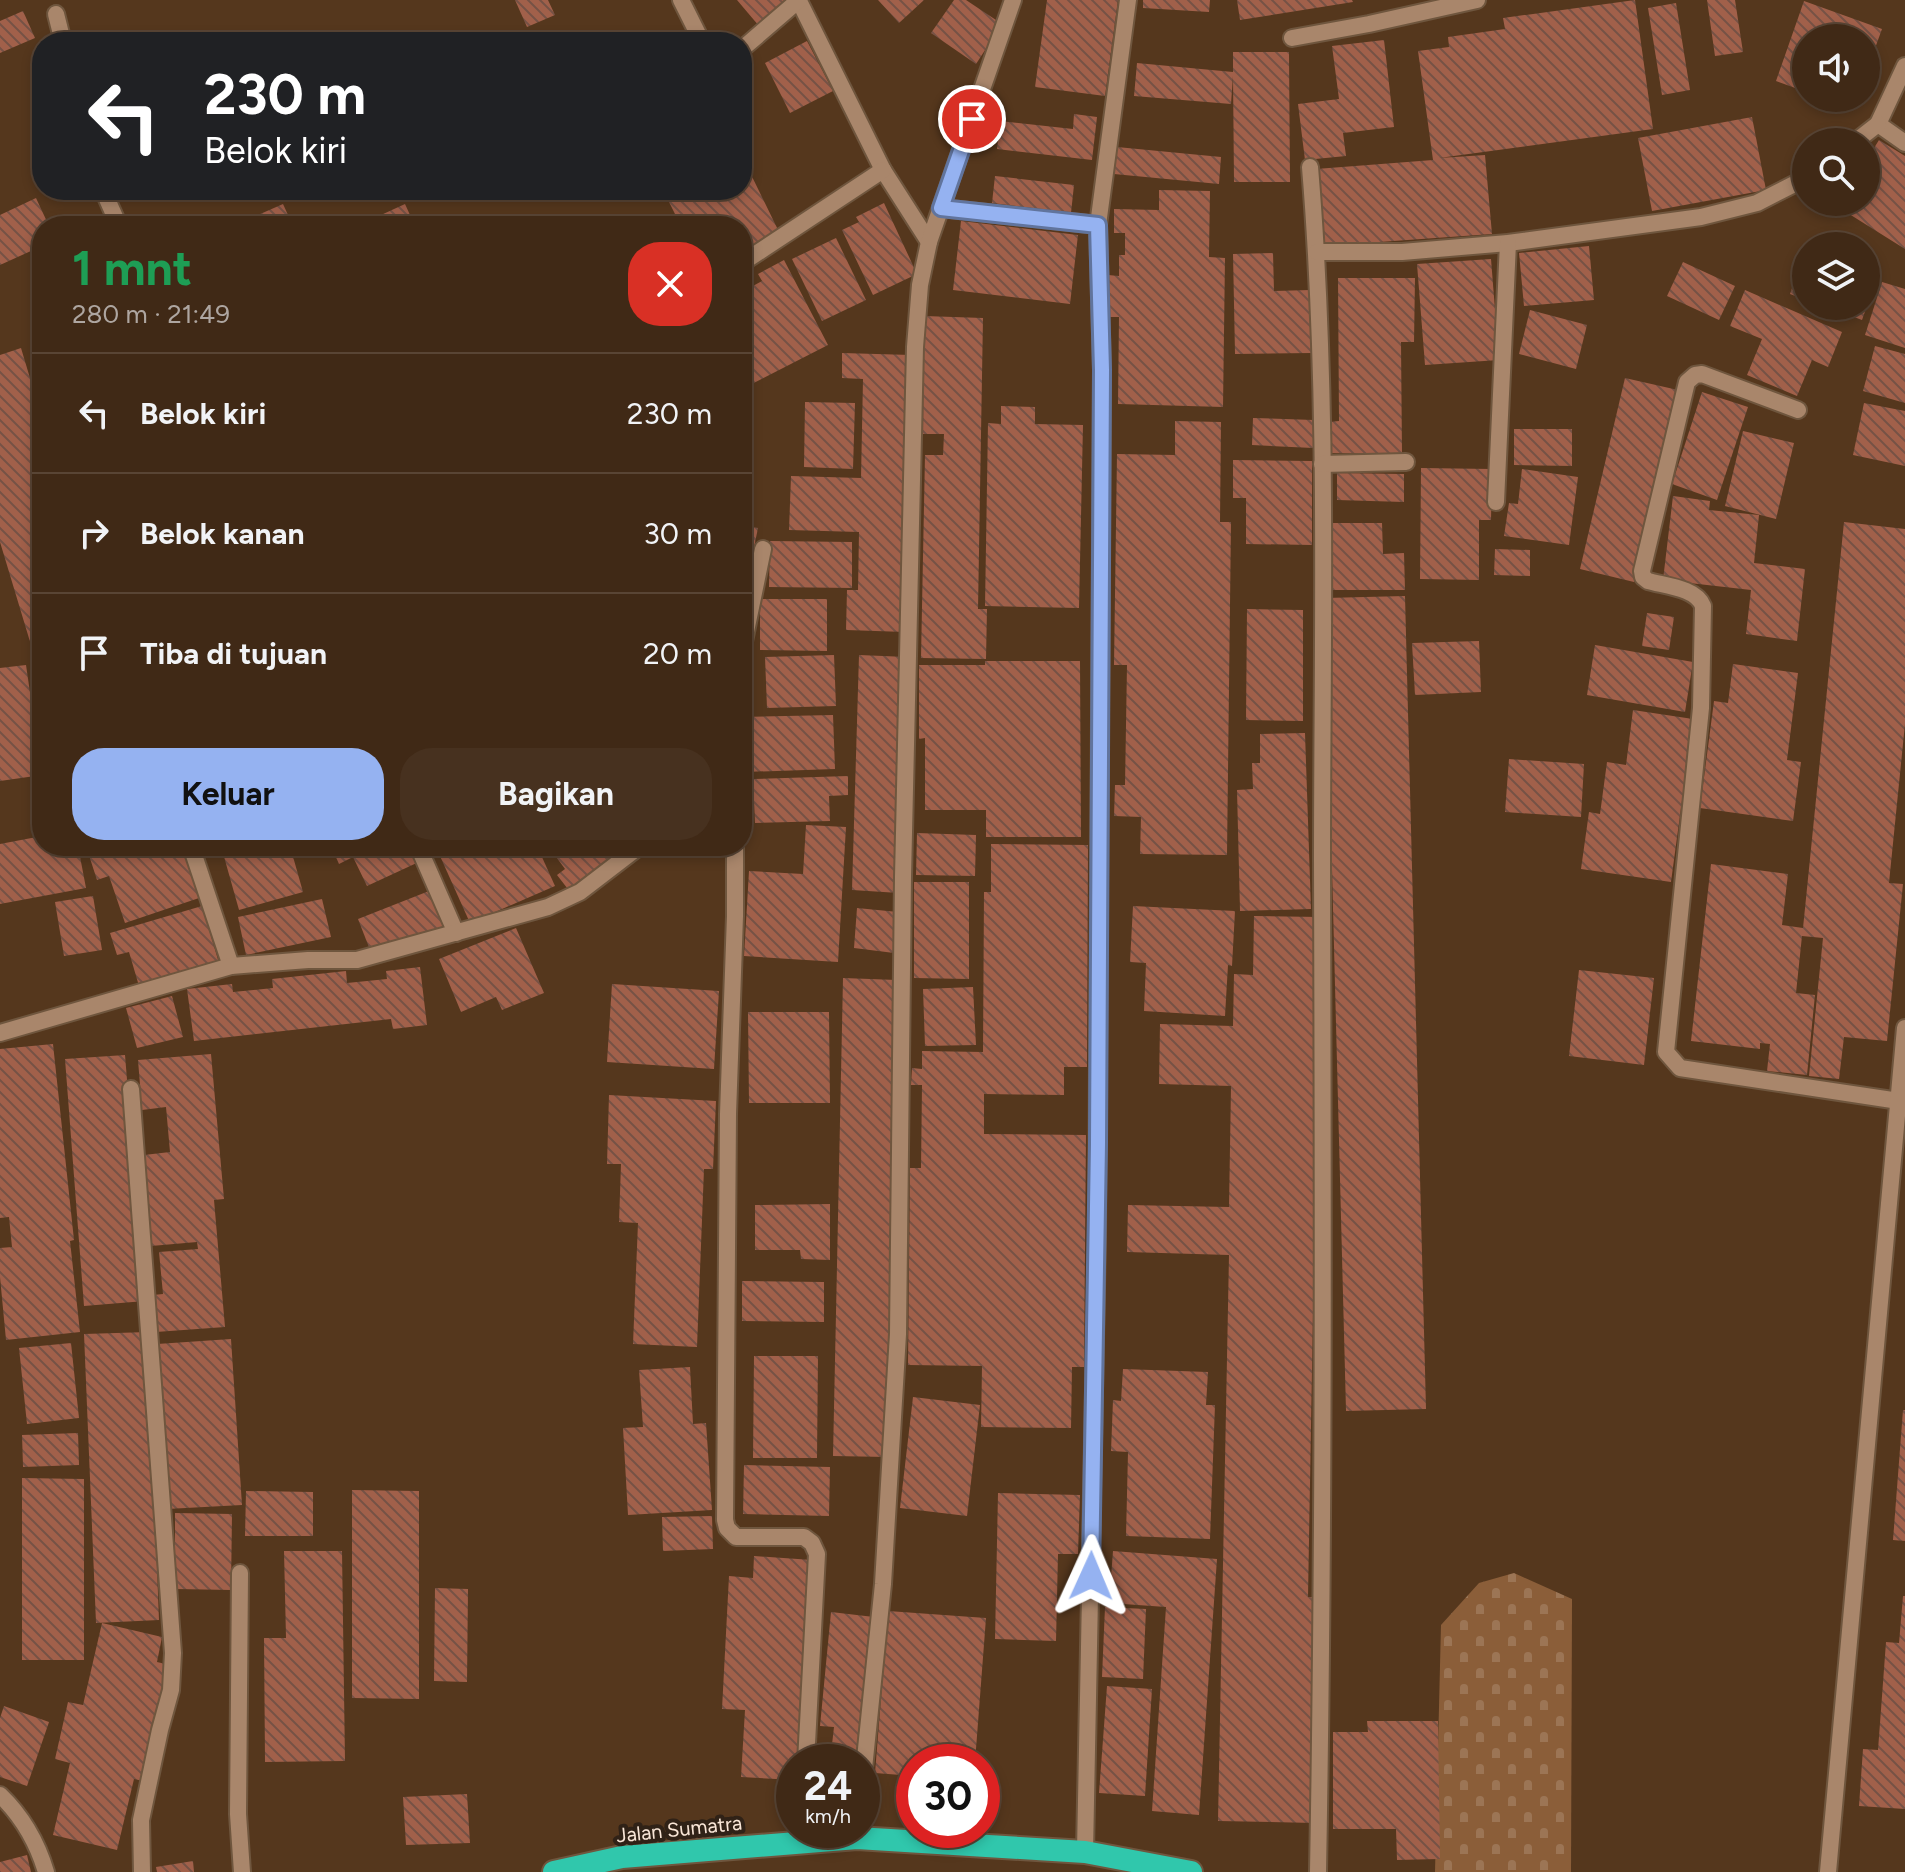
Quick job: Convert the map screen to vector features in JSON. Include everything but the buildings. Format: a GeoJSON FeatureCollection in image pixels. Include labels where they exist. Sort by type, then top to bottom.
{"type":"FeatureCollection","features":[{"type":"Feature","properties":{"kind":"highway","name":"Jalan Sumatra"},"geometry":{"type":"LineString","coordinates":[[880,1836],[1085,1852],[1191,1872]]}},
{"type":"Feature","properties":{"kind":"highway","name":"Jalan Sumatra"},"geometry":{"type":"LineString","coordinates":[[554,1872],[622,1857],[776,1838]]}},
{"type":"Feature","properties":{"kind":"street"},"geometry":{"type":"LineString","coordinates":[[681,0],[697,32]]}},
{"type":"Feature","properties":{"kind":"street"},"geometry":{"type":"LineString","coordinates":[[752,40],[799,0],[883,170],[929,242]]}},
{"type":"Feature","properties":{"kind":"street"},"geometry":{"type":"LineString","coordinates":[[867,1744],[883,1584],[894,1426],[915,347],[920,285],[929,242],[1013,0]]}},
{"type":"Feature","properties":{"kind":"street"},"geometry":{"type":"LineString","coordinates":[[1085,1852],[1098,1221],[1102,386],[1098,225],[1128,0]]}},
{"type":"Feature","properties":{"kind":"street"},"geometry":{"type":"LineString","coordinates":[[1292,38],[1477,0]]}},
{"type":"Feature","properties":{"kind":"street"},"geometry":{"type":"LineString","coordinates":[[56,14],[60,32]]}},
{"type":"Feature","properties":{"kind":"street"},"geometry":{"type":"LineString","coordinates":[[1873,128],[1878,124],[1905,66]]}},
{"type":"Feature","properties":{"kind":"street"},"geometry":{"type":"LineString","coordinates":[[1878,124],[1905,143]]}},
{"type":"Feature","properties":{"kind":"street"},"geometry":{"type":"LineString","coordinates":[[1310,167],[1317,252],[1322,464],[1323,1544],[1318,1872]]}},
{"type":"Feature","properties":{"kind":"street"},"geometry":{"type":"LineString","coordinates":[[752,256],[883,170]]}},
{"type":"Feature","properties":{"kind":"street"},"geometry":{"type":"LineString","coordinates":[[1317,252],[1402,252],[1508,243],[1701,217],[1757,203],[1792,185]]}},
{"type":"Feature","properties":{"kind":"street"},"geometry":{"type":"LineString","coordinates":[[941,208],[1098,225]]}},
{"type":"Feature","properties":{"kind":"street"},"geometry":{"type":"LineString","coordinates":[[1496,502],[1508,243]]}},
{"type":"Feature","properties":{"kind":"street"},"geometry":{"type":"LineString","coordinates":[[1798,410],[1702,374],[1695,375],[1687,382],[1642,571],[1648,581],[1693,594],[1700,598],[1703,606],[1701,708],[1666,1052],[1680,1068],[1899,1101]]}},
{"type":"Feature","properties":{"kind":"street"},"geometry":{"type":"LineString","coordinates":[[1322,464],[1406,462]]}},
{"type":"Feature","properties":{"kind":"street"},"geometry":{"type":"LineString","coordinates":[[752,602],[763,549]]}},
{"type":"Feature","properties":{"kind":"street"},"geometry":{"type":"LineString","coordinates":[[194,856],[231,966]]}},
{"type":"Feature","properties":{"kind":"street"},"geometry":{"type":"LineString","coordinates":[[422,856],[456,933]]}},
{"type":"Feature","properties":{"kind":"street"},"geometry":{"type":"LineString","coordinates":[[0,1033],[231,966],[357,960],[456,933],[548,907],[580,892],[627,856]]}},
{"type":"Feature","properties":{"kind":"street"},"geometry":{"type":"LineString","coordinates":[[735,856],[728,1114],[725,1520],[727,1528],[736,1537],[804,1537],[812,1543],[817,1554],[807,1744]]}},
{"type":"Feature","properties":{"kind":"street"},"geometry":{"type":"LineString","coordinates":[[1828,1872],[1905,1028]]}},
{"type":"Feature","properties":{"kind":"street"},"geometry":{"type":"LineString","coordinates":[[131,1089],[173,1653],[171,1690],[141,1820],[142,1872]]}},
{"type":"Feature","properties":{"kind":"street"},"geometry":{"type":"LineString","coordinates":[[240,1573],[238,1814],[242,1872]]}},
{"type":"Feature","properties":{"kind":"street"},"geometry":{"type":"LineString","coordinates":[[0,1795],[35,1841],[46,1872]]}},
{"type":"Feature","properties":{"kind":"green space"},"geometry":{"type":"Polygon","coordinates":[[[1514,1573],[1572,1599],[1571,1872],[1435,1872],[1441,1625],[1479,1583],[1514,1573]]]}},
{"type":"Feature","properties":{"kind":"route"},"geometry":{"type":"LineString","coordinates":[[972,119],[941,208],[1098,225],[1102,370],[1098,1144],[1091,1576]]}}]}
